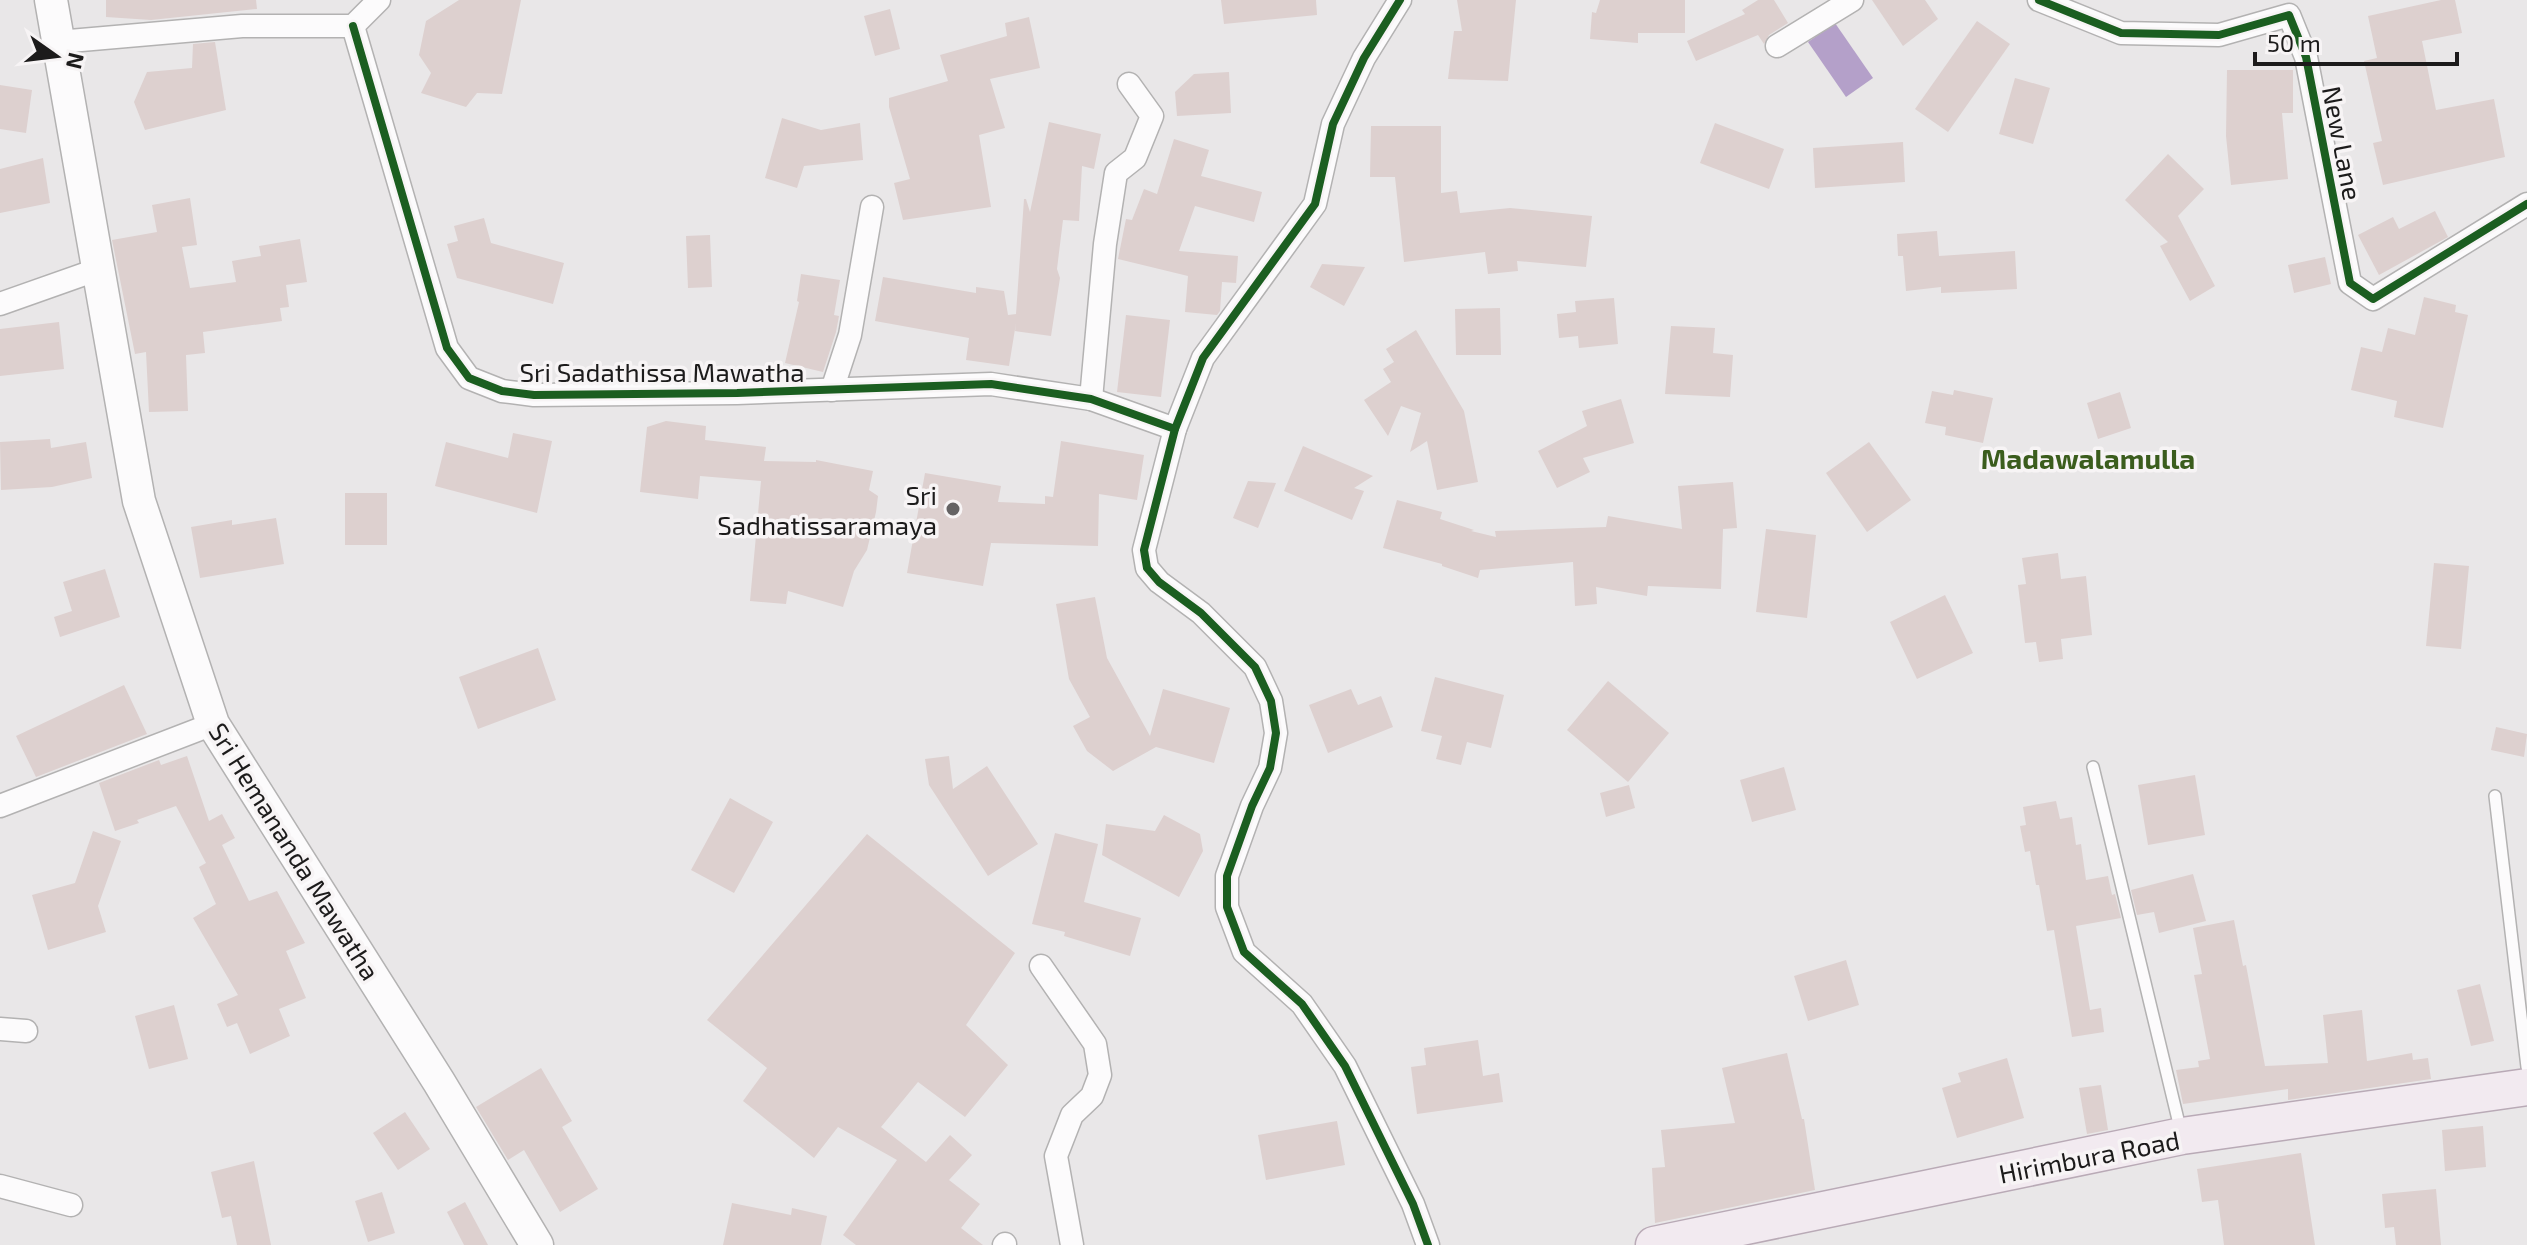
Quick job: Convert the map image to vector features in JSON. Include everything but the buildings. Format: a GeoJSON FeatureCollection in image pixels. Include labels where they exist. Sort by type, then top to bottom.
{"type":"FeatureCollection","features":[{"type":"Feature","properties":{"kind":"main road","name":"Sri Hemananda Mawatha"},"geometry":{"type":"LineString","coordinates":[[51,0],[139,501],[213,724],[430,1068],[537,1245]]}},
{"type":"Feature","properties":{"kind":"main road","name":"Hirimbura Road"},"geometry":{"type":"LineString","coordinates":[[1654,1245],[2182,1136],[2527,1087]]}},
{"type":"Feature","properties":{"kind":"street"},"geometry":{"type":"LineString","coordinates":[[58,42],[242,26],[353,26],[379,0]]}},
{"type":"Feature","properties":{"kind":"street"},"geometry":{"type":"LineString","coordinates":[[1400,0],[1364,58],[1333,124],[1315,204],[1203,358],[1175,429],[1144,550],[1147,568],[1159,582],[1201,613],[1255,667],[1271,701],[1276,733],[1270,768],[1252,806],[1227,876],[1227,907],[1244,952],[1302,1004],[1345,1066],[1413,1204],[1428,1245]]}},
{"type":"Feature","properties":{"kind":"street"},"geometry":{"type":"LineString","coordinates":[[1777,46],[1852,0]]}},
{"type":"Feature","properties":{"kind":"street","name":"New Lane"},"geometry":{"type":"LineString","coordinates":[[2039,0],[2121,33],[2219,35],[2289,15],[2306,57],[2350,283],[2373,299],[2527,204]]}},
{"type":"Feature","properties":{"kind":"street","name":"Sri Sadathissa Mawatha"},"geometry":{"type":"LineString","coordinates":[[353,26],[447,348],[469,378],[502,391],[534,395],[991,384],[1091,399],[1175,429]]}},
{"type":"Feature","properties":{"kind":"street"},"geometry":{"type":"LineString","coordinates":[[1091,399],[1105,244],[1116,173],[1135,158],[1152,116],[1129,84]]}},
{"type":"Feature","properties":{"kind":"street"},"geometry":{"type":"LineString","coordinates":[[832,390],[850,335],[872,207]]}},
{"type":"Feature","properties":{"kind":"street"},"geometry":{"type":"LineString","coordinates":[[0,304],[99,269]]}},
{"type":"Feature","properties":{"kind":"street"},"geometry":{"type":"LineString","coordinates":[[0,806],[213,724]]}},
{"type":"Feature","properties":{"kind":"street"},"geometry":{"type":"LineString","coordinates":[[1041,966],[1095,1044],[1100,1075],[1092,1096],[1072,1115],[1056,1156],[1072,1245]]}},
{"type":"Feature","properties":{"kind":"street"},"geometry":{"type":"LineString","coordinates":[[0,1029],[26,1031]]}},
{"type":"Feature","properties":{"kind":"street"},"geometry":{"type":"LineString","coordinates":[[0,1186],[71,1205]]}},
{"type":"Feature","properties":{"kind":"lane"},"geometry":{"type":"LineString","coordinates":[[2093,767],[2182,1136]]}},
{"type":"Feature","properties":{"kind":"lane"},"geometry":{"type":"LineString","coordinates":[[2495,796],[2527,1067]]}},
{"type":"Feature","properties":{"kind":"shaded area"},"geometry":{"type":"Polygon","coordinates":[[[1835,23],[1873,78],[1846,97],[1808,42],[1835,23]]]}},
{"type":"Feature","properties":{"kind":"cycle path"},"geometry":{"type":"LineString","coordinates":[[1400,0],[1364,58],[1333,124],[1315,204],[1203,358],[1175,429],[1144,550],[1147,568],[1159,582],[1201,613],[1255,667],[1271,701],[1276,733],[1270,768],[1252,806],[1227,876],[1227,907],[1244,952],[1302,1004],[1345,1066],[1413,1204],[1428,1245]]}},
{"type":"Feature","properties":{"kind":"cycle path"},"geometry":{"type":"LineString","coordinates":[[2039,0],[2121,33],[2219,35],[2289,15],[2306,57],[2350,283],[2373,299],[2527,204]]}},
{"type":"Feature","properties":{"kind":"cycle path"},"geometry":{"type":"LineString","coordinates":[[353,26],[447,348],[469,378],[502,391],[534,395],[737,393],[991,384],[1091,399],[1175,429]]}},
{"type":"Feature","properties":{"kind":"place","name":"Sri Sadhatissaramaya"},"geometry":{"type":"Point","coordinates":[953,509]}},
{"type":"Feature","properties":{"kind":"district","name":"Madawalamulla"},"geometry":{"type":"Point","coordinates":[2088,458]}}]}
